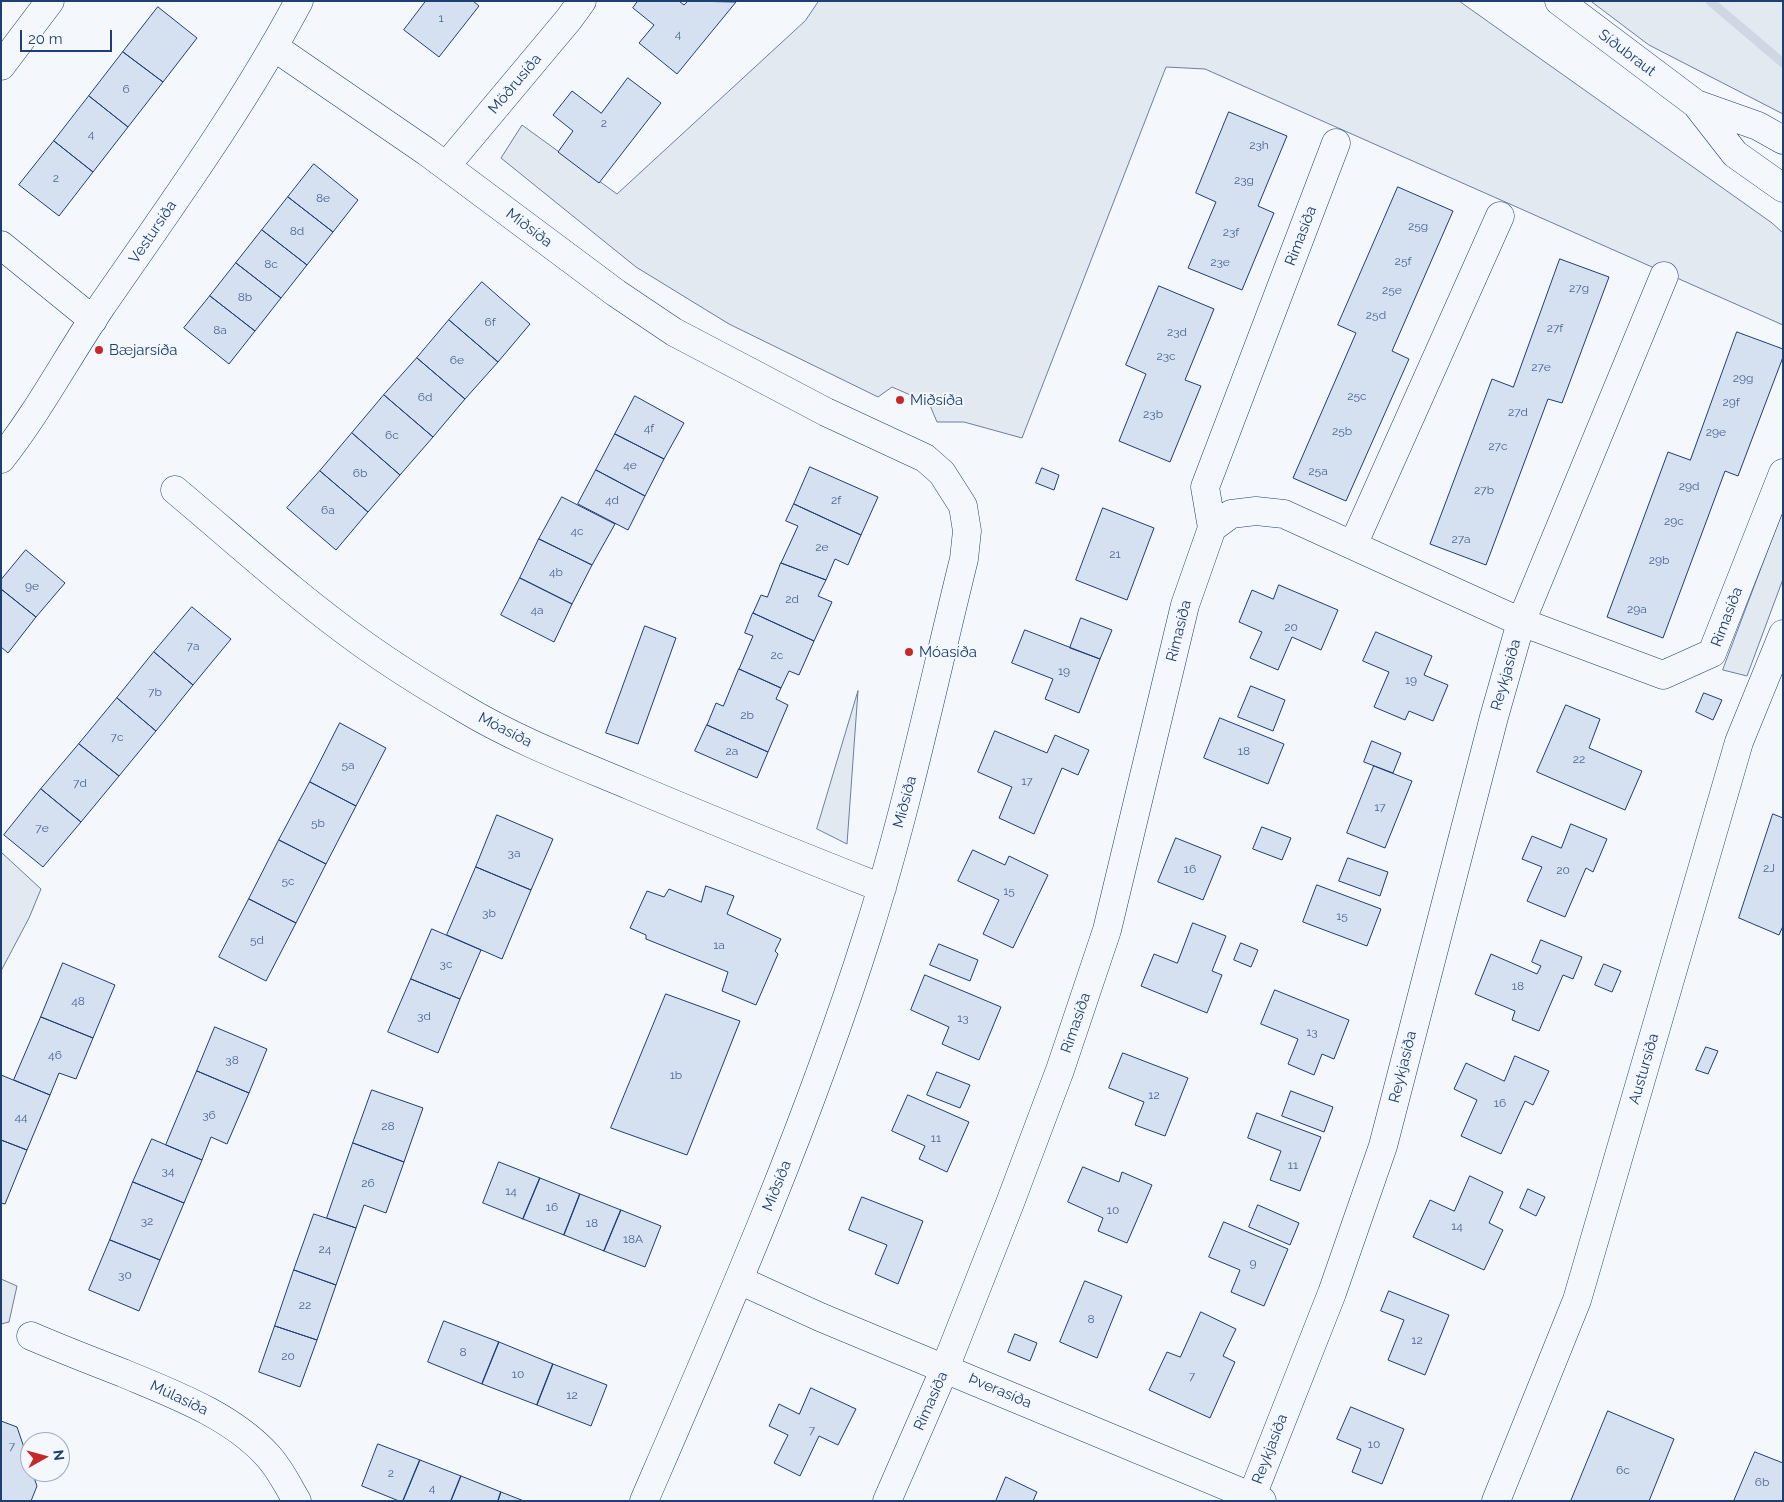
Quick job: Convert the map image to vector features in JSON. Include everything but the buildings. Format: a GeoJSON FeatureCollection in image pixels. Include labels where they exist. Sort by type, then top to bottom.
{"type":"FeatureCollection","features":[{"type":"Feature","properties":{"kind":"street"},"geometry":{"type":"LineString","coordinates":[[1,66],[50,1]]}},
{"type":"Feature","properties":{"kind":"street","name":"Vestursíða"},"geometry":{"type":"LineString","coordinates":[[1,459],[217,137],[274,47],[299,1]]}},
{"type":"Feature","properties":{"kind":"street","name":"Möðrusíða"},"geometry":{"type":"LineString","coordinates":[[446,166],[570,19],[582,1]]}},
{"type":"Feature","properties":{"kind":"street","name":"Síðubraut"},"geometry":{"type":"LineString","coordinates":[[1559,1],[1696,104],[1736,154],[1783,188]]}},
{"type":"Feature","properties":{"kind":"street","name":"Miðsíða"},"geometry":{"type":"LineString","coordinates":[[274,47],[446,166],[616,292],[674,332],[826,412],[925,458],[942,473],[963,506],[968,531],[964,559],[921,741],[882,888],[867,936],[800,1130],[739,1280],[644,1501]]}},
{"type":"Feature","properties":{"kind":"street","name":"Síðubraut"},"geometry":{"type":"LineString","coordinates":[[1696,104],[1758,126],[1783,140]]}},
{"type":"Feature","properties":{"kind":"street","name":"Rimasíða"},"geometry":{"type":"LineString","coordinates":[[888,1501],[945,1368],[1060,1070],[1107,930],[1185,605],[1212,528],[1205,487],[1336,143]]}},
{"type":"Feature","properties":{"kind":"street"},"geometry":{"type":"LineString","coordinates":[[1353,545],[1500,216]]}},
{"type":"Feature","properties":{"kind":"street"},"geometry":{"type":"LineString","coordinates":[[1,245],[93,320]]}},
{"type":"Feature","properties":{"kind":"street"},"geometry":{"type":"LineString","coordinates":[[1522,622],[1664,276]]}},
{"type":"Feature","properties":{"kind":"street","name":"Rimasíða"},"geometry":{"type":"LineString","coordinates":[[1212,528],[1232,514],[1256,510],[1284,514],[1522,622],[1663,675],[1712,654],[1783,473]]}},
{"type":"Feature","properties":{"kind":"street","name":"Móasíða"},"geometry":{"type":"LineString","coordinates":[[175,490],[334,622],[413,678],[465,709],[521,739],[583,767],[882,888]]}},
{"type":"Feature","properties":{"kind":"street","name":"Reykjasíða"},"geometry":{"type":"LineString","coordinates":[[1255,1499],[1332,1293],[1383,1146],[1492,726],[1522,622]]}},
{"type":"Feature","properties":{"kind":"street","name":"Austursíða"},"geometry":{"type":"LineString","coordinates":[[1496,1501],[1577,1300],[1739,742],[1783,634]]}},
{"type":"Feature","properties":{"kind":"street","name":"Þverasíða"},"geometry":{"type":"LineString","coordinates":[[739,1280],[820,1317],[1255,1499]]}},
{"type":"Feature","properties":{"kind":"street","name":"Múlasíða"},"geometry":{"type":"LineString","coordinates":[[31,1336],[159,1388],[212,1414],[240,1432],[268,1456],[297,1501]]}},
{"type":"Feature","properties":{"kind":"shaded area"},"geometry":{"type":"Polygon","coordinates":[[[819,1],[1459,1],[1772,223],[1783,233],[1783,325],[1205,69],[1166,67],[1022,438],[964,422],[937,422],[929,403],[892,387],[878,397],[729,324],[636,267],[501,158],[522,125],[617,194],[805,21],[819,1]]]}},
{"type":"Feature","properties":{"kind":"shaded area"},"geometry":{"type":"Polygon","coordinates":[[[1591,1],[1783,1],[1783,114],[1649,45],[1591,1]]]}},
{"type":"Feature","properties":{"kind":"shaded area"},"geometry":{"type":"Polygon","coordinates":[[[1783,510],[1783,579],[1747,676],[1723,670],[1783,510]]]}},
{"type":"Feature","properties":{"kind":"shaded area"},"geometry":{"type":"Polygon","coordinates":[[[858,691],[847,844],[817,829],[858,691]]]}},
{"type":"Feature","properties":{"kind":"shaded area"},"geometry":{"type":"Polygon","coordinates":[[[1,852],[41,889],[29,918],[1,971],[1,852]]]}},
{"type":"Feature","properties":{"kind":"shaded area"},"geometry":{"type":"Polygon","coordinates":[[[1,1279],[17,1286],[9,1322],[1,1324],[1,1279]]]}},
{"type":"Feature","properties":{"kind":"waterway"},"geometry":{"type":"LineString","coordinates":[[1710,1],[1783,63]]}},
{"type":"Feature","properties":{"kind":"place","name":"Bæjarsíða"},"geometry":{"type":"Point","coordinates":[99,350]}},
{"type":"Feature","properties":{"kind":"place","name":"Miðsíða"},"geometry":{"type":"Point","coordinates":[900,400]}},
{"type":"Feature","properties":{"kind":"place","name":"Móasíða"},"geometry":{"type":"Point","coordinates":[909,652]}}]}
